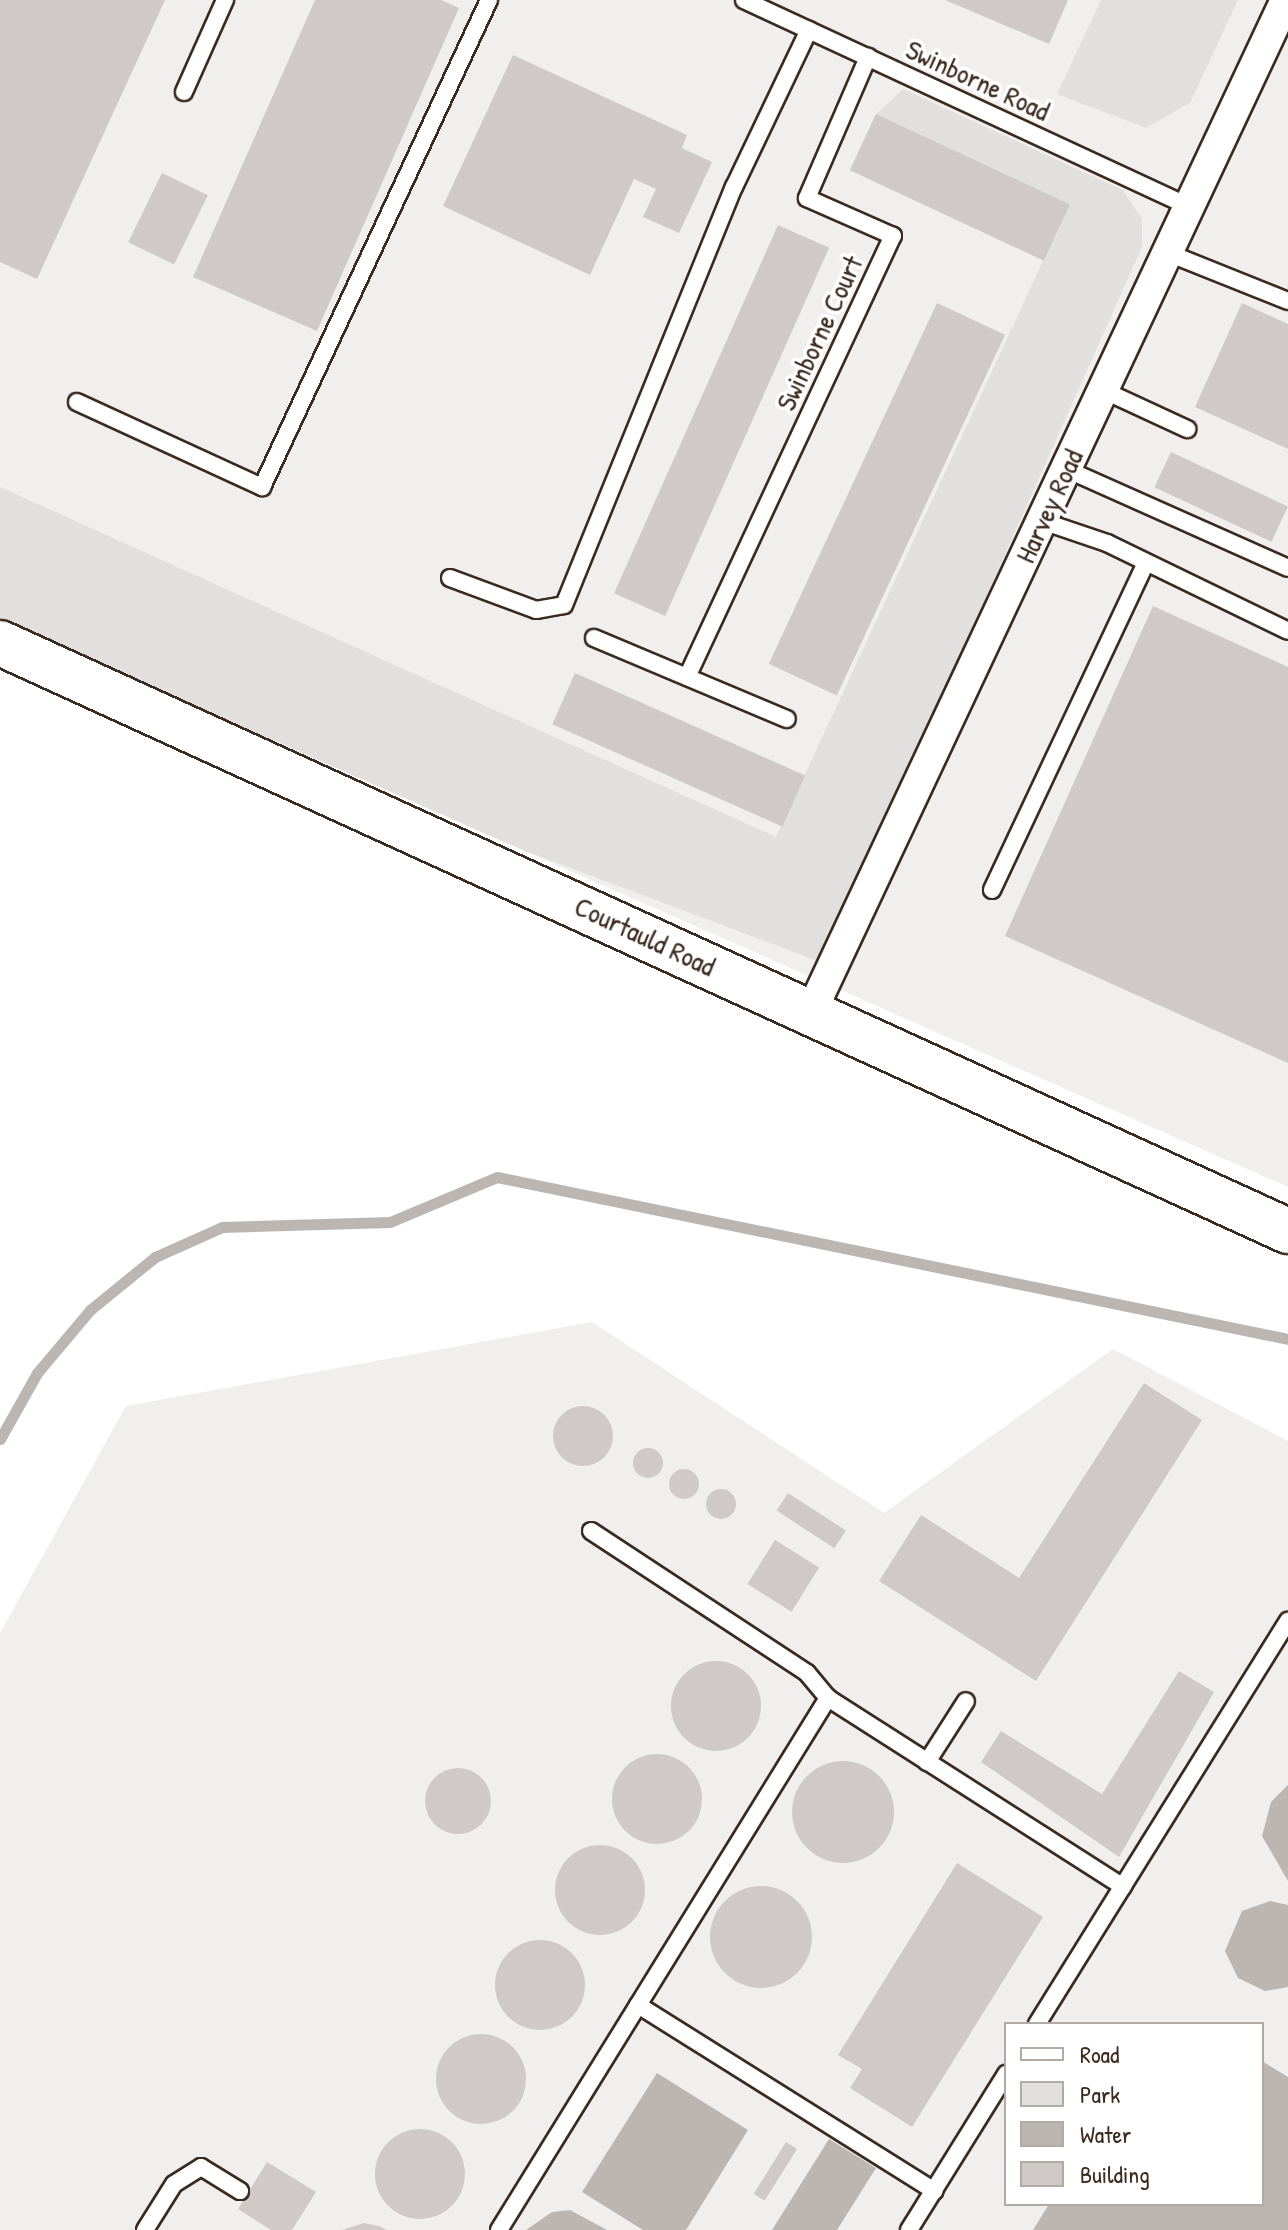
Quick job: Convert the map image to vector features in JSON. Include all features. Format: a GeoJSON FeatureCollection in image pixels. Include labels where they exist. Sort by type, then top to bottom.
{"type":"FeatureCollection","features":[{"type":"Feature","properties":{"kind":"street","name":"Harvey Road"},"geometry":{"type":"LineString","coordinates":[[811,1012],[1286,0]]}},
{"type":"Feature","properties":{"kind":"street","name":"Courtauld Road"},"geometry":{"type":"LineString","coordinates":[[0,643],[1288,1231]]}},
{"type":"Feature","properties":{"kind":"lane"},"geometry":{"type":"LineString","coordinates":[[184,92],[225,0]]}},
{"type":"Feature","properties":{"kind":"lane"},"geometry":{"type":"LineString","coordinates":[[77,402],[262,487],[489,0]]}},
{"type":"Feature","properties":{"kind":"lane","name":"Swinborne Road"},"geometry":{"type":"LineString","coordinates":[[744,0],[1189,207]]}},
{"type":"Feature","properties":{"kind":"lane"},"geometry":{"type":"LineString","coordinates":[[450,578],[536,610],[564,605],[734,187],[809,30]]}},
{"type":"Feature","properties":{"kind":"lane","name":"Swinborne Court"},"geometry":{"type":"LineString","coordinates":[[687,677],[893,236],[807,198],[868,57]]}},
{"type":"Feature","properties":{"kind":"lane"},"geometry":{"type":"LineString","coordinates":[[1168,253],[1288,301]]}},
{"type":"Feature","properties":{"kind":"lane"},"geometry":{"type":"LineString","coordinates":[[1103,390],[1187,429]]}},
{"type":"Feature","properties":{"kind":"lane"},"geometry":{"type":"LineString","coordinates":[[1066,469],[1288,568]]}},
{"type":"Feature","properties":{"kind":"lane"},"geometry":{"type":"LineString","coordinates":[[1042,521],[1146,562],[1288,631]]}},
{"type":"Feature","properties":{"kind":"lane"},"geometry":{"type":"LineString","coordinates":[[992,890],[1146,562]]}},
{"type":"Feature","properties":{"kind":"lane"},"geometry":{"type":"LineString","coordinates":[[594,638],[787,719]]}},
{"type":"Feature","properties":{"kind":"lane"},"geometry":{"type":"LineString","coordinates":[[591,1531],[807,1673],[828,1698],[1123,1887]]}},
{"type":"Feature","properties":{"kind":"lane"},"geometry":{"type":"LineString","coordinates":[[1038,2022],[1288,1621]]}},
{"type":"Feature","properties":{"kind":"lane"},"geometry":{"type":"LineString","coordinates":[[499,2230],[828,1698]]}},
{"type":"Feature","properties":{"kind":"lane"},"geometry":{"type":"LineString","coordinates":[[927,1762],[966,1701]]}},
{"type":"Feature","properties":{"kind":"lane"},"geometry":{"type":"LineString","coordinates":[[638,2005],[934,2191]]}},
{"type":"Feature","properties":{"kind":"lane"},"geometry":{"type":"LineString","coordinates":[[909,2230],[1004,2077]]}},
{"type":"Feature","properties":{"kind":"lane"},"geometry":{"type":"LineString","coordinates":[[145,2230],[174,2184],[201,2167],[240,2191]]}},
{"type":"Feature","properties":{"kind":"shaded area"},"geometry":{"type":"Polygon","coordinates":[[[0,0],[1288,0],[1288,1187],[0,620],[0,0]]]}},
{"type":"Feature","properties":{"kind":"shaded area"},"geometry":{"type":"Polygon","coordinates":[[[592,1322],[884,1513],[1113,1349],[1288,1441],[1288,2230],[0,2230],[0,1633],[126,1406],[592,1322]]]}},
{"type":"Feature","properties":{"kind":"green space"},"geometry":{"type":"Polygon","coordinates":[[[1101,0],[1238,0],[1190,103],[1146,128],[1057,94],[1101,0]]]}},
{"type":"Feature","properties":{"kind":"green space"},"geometry":{"type":"Polygon","coordinates":[[[903,89],[1123,190],[1142,219],[1142,247],[823,963],[525,851],[0,620],[0,487],[776,837],[1069,205],[876,114],[903,89]]]}},
{"type":"Feature","properties":{"kind":"water"},"geometry":{"type":"Polygon","coordinates":[[[1288,1785],[1288,1881],[1262,1836],[1271,1802],[1288,1785]]]}},
{"type":"Feature","properties":{"kind":"water"},"geometry":{"type":"Polygon","coordinates":[[[1270,1901],[1288,1905],[1288,1987],[1265,1991],[1238,1978],[1225,1951],[1242,1911],[1270,1901]]]}},
{"type":"Feature","properties":{"kind":"water"},"geometry":{"type":"Polygon","coordinates":[[[1264,2062],[1288,2077],[1288,2230],[1033,2230],[1048,2206],[1264,2206],[1264,2062]]]}},
{"type":"Feature","properties":{"kind":"water"},"geometry":{"type":"Polygon","coordinates":[[[657,2073],[748,2130],[686,2230],[643,2230],[582,2192],[657,2073]]]}},
{"type":"Feature","properties":{"kind":"water"},"geometry":{"type":"Polygon","coordinates":[[[829,2139],[876,2168],[837,2230],[772,2230],[829,2139]]]}},
{"type":"Feature","properties":{"kind":"water"},"geometry":{"type":"Polygon","coordinates":[[[570,2210],[607,2230],[526,2230],[552,2212],[570,2210]]]}},
{"type":"Feature","properties":{"kind":"building"},"geometry":{"type":"Polygon","coordinates":[[[0,0],[165,0],[37,279],[0,262],[0,0]]]}},
{"type":"Feature","properties":{"kind":"building"},"geometry":{"type":"Polygon","coordinates":[[[315,0],[441,0],[459,8],[317,331],[193,277],[315,0]]]}},
{"type":"Feature","properties":{"kind":"building"},"geometry":{"type":"Polygon","coordinates":[[[945,0],[1068,0],[1049,44],[945,0]]]}},
{"type":"Feature","properties":{"kind":"building"},"geometry":{"type":"Polygon","coordinates":[[[513,55],[687,135],[682,148],[712,162],[679,233],[643,217],[656,189],[634,179],[590,275],[443,206],[513,55]]]}},
{"type":"Feature","properties":{"kind":"building"},"geometry":{"type":"Polygon","coordinates":[[[876,114],[1070,204],[1044,261],[850,170],[876,114]]]}},
{"type":"Feature","properties":{"kind":"building"},"geometry":{"type":"Polygon","coordinates":[[[162,173],[208,195],[174,265],[128,242],[162,173]]]}},
{"type":"Feature","properties":{"kind":"building"},"geometry":{"type":"Polygon","coordinates":[[[778,225],[829,248],[665,616],[614,593],[778,225]]]}},
{"type":"Feature","properties":{"kind":"building"},"geometry":{"type":"Polygon","coordinates":[[[937,303],[1005,335],[837,695],[769,664],[937,303]]]}},
{"type":"Feature","properties":{"kind":"building"},"geometry":{"type":"Polygon","coordinates":[[[1242,303],[1288,324],[1288,449],[1195,407],[1242,303]]]}},
{"type":"Feature","properties":{"kind":"building"},"geometry":{"type":"Polygon","coordinates":[[[1171,452],[1288,507],[1271,542],[1155,487],[1171,452]]]}},
{"type":"Feature","properties":{"kind":"building"},"geometry":{"type":"Polygon","coordinates":[[[1153,606],[1288,667],[1288,1063],[1005,936],[1153,606]]]}},
{"type":"Feature","properties":{"kind":"building"},"geometry":{"type":"Polygon","coordinates":[[[575,673],[805,775],[782,827],[552,724],[575,673]]]}},
{"type":"Feature","properties":{"kind":"building"},"geometry":{"type":"Polygon","coordinates":[[[1144,1383],[1202,1420],[1036,1681],[879,1581],[921,1515],[1019,1578],[1144,1383]]]}},
{"type":"Feature","properties":{"kind":"building"},"geometry":{"type":"Polygon","coordinates":[[[583,1406],[594,1408],[604,1415],[611,1425],[611,1447],[604,1457],[594,1464],[583,1466],[572,1464],[562,1457],[555,1447],[553,1436],[555,1425],[562,1415],[572,1408],[583,1406]]]}},
{"type":"Feature","properties":{"kind":"building"},"geometry":{"type":"Polygon","coordinates":[[[648,1448],[659,1452],[663,1463],[659,1474],[648,1478],[637,1474],[633,1463],[637,1452],[648,1448]]]}},
{"type":"Feature","properties":{"kind":"building"},"geometry":{"type":"Polygon","coordinates":[[[684,1469],[695,1473],[699,1484],[695,1495],[684,1499],[673,1495],[669,1484],[673,1473],[684,1469]]]}},
{"type":"Feature","properties":{"kind":"building"},"geometry":{"type":"Polygon","coordinates":[[[721,1489],[732,1493],[736,1504],[732,1515],[721,1519],[710,1515],[706,1504],[710,1493],[721,1489]]]}},
{"type":"Feature","properties":{"kind":"building"},"geometry":{"type":"Polygon","coordinates":[[[788,1493],[846,1531],[834,1548],[777,1511],[788,1493]]]}},
{"type":"Feature","properties":{"kind":"building"},"geometry":{"type":"Polygon","coordinates":[[[775,1540],[819,1568],[792,1612],[747,1584],[775,1540]]]}},
{"type":"Feature","properties":{"kind":"building"},"geometry":{"type":"Polygon","coordinates":[[[716,1661],[733,1665],[748,1674],[757,1689],[761,1706],[757,1723],[748,1738],[733,1747],[716,1751],[699,1747],[684,1738],[675,1723],[671,1706],[675,1689],[684,1674],[699,1665],[716,1661]]]}},
{"type":"Feature","properties":{"kind":"building"},"geometry":{"type":"Polygon","coordinates":[[[1179,1671],[1214,1692],[1119,1857],[981,1762],[1001,1731],[1102,1794],[1179,1671]]]}},
{"type":"Feature","properties":{"kind":"building"},"geometry":{"type":"Polygon","coordinates":[[[657,1754],[674,1758],[689,1767],[698,1782],[702,1799],[698,1816],[689,1831],[674,1840],[657,1844],[640,1840],[625,1831],[616,1816],[612,1799],[616,1782],[625,1767],[640,1758],[657,1754]]]}},
{"type":"Feature","properties":{"kind":"building"},"geometry":{"type":"Polygon","coordinates":[[[843,1761],[863,1765],[879,1776],[890,1792],[894,1812],[890,1832],[879,1848],[863,1859],[843,1863],[823,1859],[807,1848],[796,1832],[792,1812],[796,1792],[807,1776],[823,1765],[843,1761]]]}},
{"type":"Feature","properties":{"kind":"building"},"geometry":{"type":"Polygon","coordinates":[[[451,1768],[465,1768],[477,1773],[486,1782],[491,1801],[489,1814],[482,1825],[465,1834],[451,1834],[439,1829],[430,1820],[425,1808],[425,1794],[430,1782],[439,1773],[451,1768]]]}},
{"type":"Feature","properties":{"kind":"building"},"geometry":{"type":"Polygon","coordinates":[[[600,1845],[617,1849],[632,1858],[641,1873],[645,1890],[641,1907],[632,1922],[617,1931],[600,1935],[583,1931],[568,1922],[559,1907],[555,1890],[559,1873],[568,1858],[583,1849],[600,1845]]]}},
{"type":"Feature","properties":{"kind":"building"},"geometry":{"type":"Polygon","coordinates":[[[957,1863],[1043,1917],[912,2127],[850,2088],[862,2069],[838,2055],[957,1863]]]}},
{"type":"Feature","properties":{"kind":"building"},"geometry":{"type":"Polygon","coordinates":[[[761,1886],[781,1890],[797,1901],[808,1917],[812,1937],[808,1957],[797,1973],[781,1984],[761,1988],[741,1984],[725,1973],[714,1957],[710,1937],[714,1917],[725,1901],[741,1890],[761,1886]]]}},
{"type":"Feature","properties":{"kind":"building"},"geometry":{"type":"Polygon","coordinates":[[[540,1940],[557,1944],[572,1953],[581,1968],[585,1985],[581,2002],[572,2017],[557,2026],[540,2030],[523,2026],[508,2017],[499,2002],[495,1985],[499,1968],[508,1953],[523,1944],[540,1940]]]}},
{"type":"Feature","properties":{"kind":"building"},"geometry":{"type":"Polygon","coordinates":[[[481,2034],[498,2038],[513,2047],[522,2062],[526,2079],[522,2096],[513,2111],[498,2120],[481,2124],[464,2120],[449,2111],[440,2096],[436,2079],[440,2062],[449,2047],[464,2038],[481,2034]]]}},
{"type":"Feature","properties":{"kind":"building"},"geometry":{"type":"Polygon","coordinates":[[[420,2129],[437,2133],[452,2142],[461,2157],[465,2174],[461,2191],[452,2206],[437,2215],[420,2219],[403,2215],[388,2206],[379,2191],[375,2174],[379,2157],[388,2142],[403,2133],[420,2129]]]}},
{"type":"Feature","properties":{"kind":"building"},"geometry":{"type":"Polygon","coordinates":[[[786,2142],[797,2149],[765,2201],[754,2194],[786,2142]]]}},
{"type":"Feature","properties":{"kind":"building"},"geometry":{"type":"Polygon","coordinates":[[[267,2162],[316,2192],[292,2230],[271,2230],[238,2209],[267,2162]]]}},
{"type":"Feature","properties":{"kind":"building"},"geometry":{"type":"Polygon","coordinates":[[[364,2223],[379,2226],[387,2230],[342,2230],[364,2223]]]}},
{"type":"Feature","properties":{"kind":"waterway"},"geometry":{"type":"LineString","coordinates":[[0,1439],[37,1373],[90,1310],[155,1257],[222,1227],[390,1222],[497,1177],[1288,1339]]}}]}
